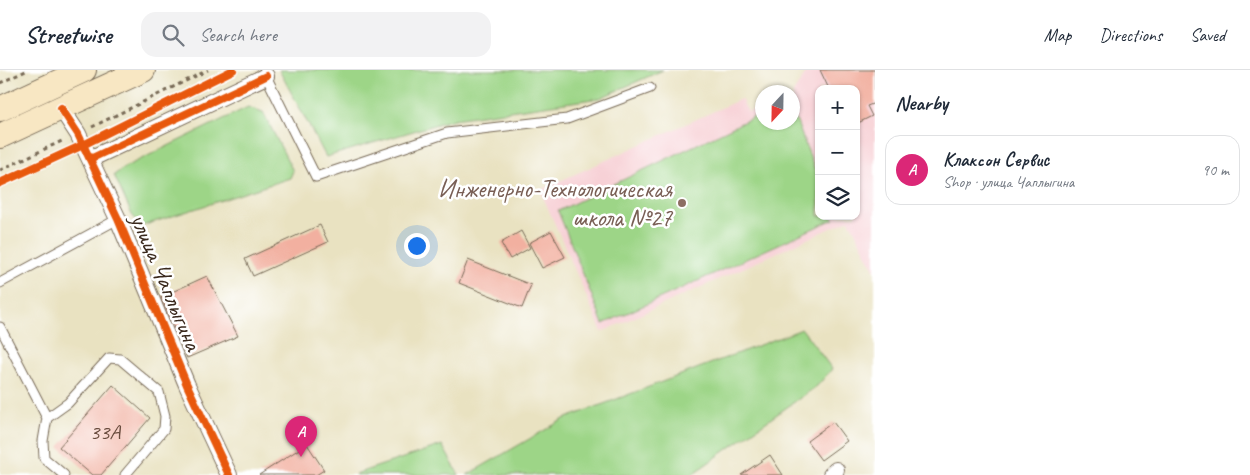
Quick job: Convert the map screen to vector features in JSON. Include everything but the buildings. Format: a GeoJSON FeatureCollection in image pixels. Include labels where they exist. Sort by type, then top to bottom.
{"type":"FeatureCollection","features":[{"type":"Feature","properties":{"kind":"main road"},"geometry":{"type":"LineString","coordinates":[[0,136],[143,70]]}},
{"type":"Feature","properties":{"kind":"main road"},"geometry":{"type":"LineString","coordinates":[[61,108],[56,97],[60,88],[80,72]]}},
{"type":"Feature","properties":{"kind":"main road"},"geometry":{"type":"LineString","coordinates":[[0,109],[80,72]]}},
{"type":"Feature","properties":{"kind":"street"},"geometry":{"type":"LineString","coordinates":[[90,159],[265,73]]}},
{"type":"Feature","properties":{"kind":"street","name":"улица Чаплыгина"},"geometry":{"type":"LineString","coordinates":[[61,108],[78,134],[118,219],[187,384],[229,475]]}},
{"type":"Feature","properties":{"kind":"lane"},"geometry":{"type":"LineString","coordinates":[[265,73],[316,177],[448,133],[567,119],[650,88]]}},
{"type":"Feature","properties":{"kind":"lane"},"geometry":{"type":"LineString","coordinates":[[0,283],[118,219]]}},
{"type":"Feature","properties":{"kind":"lane"},"geometry":{"type":"LineString","coordinates":[[0,327],[46,418],[42,441],[44,458],[64,475]]}},
{"type":"Feature","properties":{"kind":"lane"},"geometry":{"type":"LineString","coordinates":[[46,418],[68,404],[109,358],[120,359],[159,392],[165,416],[164,429],[125,475]]}},
{"type":"Feature","properties":{"kind":"path"},"geometry":{"type":"LineString","coordinates":[[0,84],[28,70]]}},
{"type":"Feature","properties":{"kind":"path"},"geometry":{"type":"LineString","coordinates":[[0,170],[208,70]]}},
{"type":"Feature","properties":{"kind":"shaded area","name":"Инженерно-Технологическая школа №27"},"geometry":{"type":"Polygon","coordinates":[[[808,70],[875,70],[875,271],[849,220],[602,332],[540,190],[741,99],[748,112],[755,109],[755,130],[800,130],[800,85],[798,85],[808,70]]]}},
{"type":"Feature","properties":{"kind":"green space"},"geometry":{"type":"Polygon","coordinates":[[[279,70],[663,70],[600,98],[454,119],[326,157],[279,70]]]}},
{"type":"Feature","properties":{"kind":"green space"},"geometry":{"type":"Polygon","coordinates":[[[248,107],[263,112],[293,171],[290,178],[142,226],[132,215],[114,175],[125,167],[248,107]]]}},
{"type":"Feature","properties":{"kind":"green space","name":"Инженерно-Технологическая школа №27"},"geometry":{"type":"Polygon","coordinates":[[[755,116],[755,130],[800,130],[815,170],[815,220],[832,220],[603,324],[558,211],[755,116]]]}},
{"type":"Feature","properties":{"kind":"green space"},"geometry":{"type":"Polygon","coordinates":[[[802,329],[832,369],[817,386],[691,475],[467,475],[564,419],[802,329]]]}},
{"type":"Feature","properties":{"kind":"green space"},"geometry":{"type":"Polygon","coordinates":[[[442,445],[459,475],[355,475],[358,473],[442,445]]]}},
{"type":"Feature","properties":{"kind":"cycle path"},"geometry":{"type":"LineString","coordinates":[[0,183],[83,145],[233,70]]}},
{"type":"Feature","properties":{"kind":"cycle path"},"geometry":{"type":"LineString","coordinates":[[90,159],[266,76]]}},
{"type":"Feature","properties":{"kind":"cycle path"},"geometry":{"type":"LineString","coordinates":[[61,108],[78,134],[118,219],[187,385],[229,475]]}},
{"type":"Feature","properties":{"kind":"place","name":"Инженерно-Технологическая школа №27"},"geometry":{"type":"Point","coordinates":[682,203]}},
{"type":"Feature","properties":{"kind":"place","name":"Клаксон Сервис"},"geometry":{"type":"Point","coordinates":[301,457]}}]}
